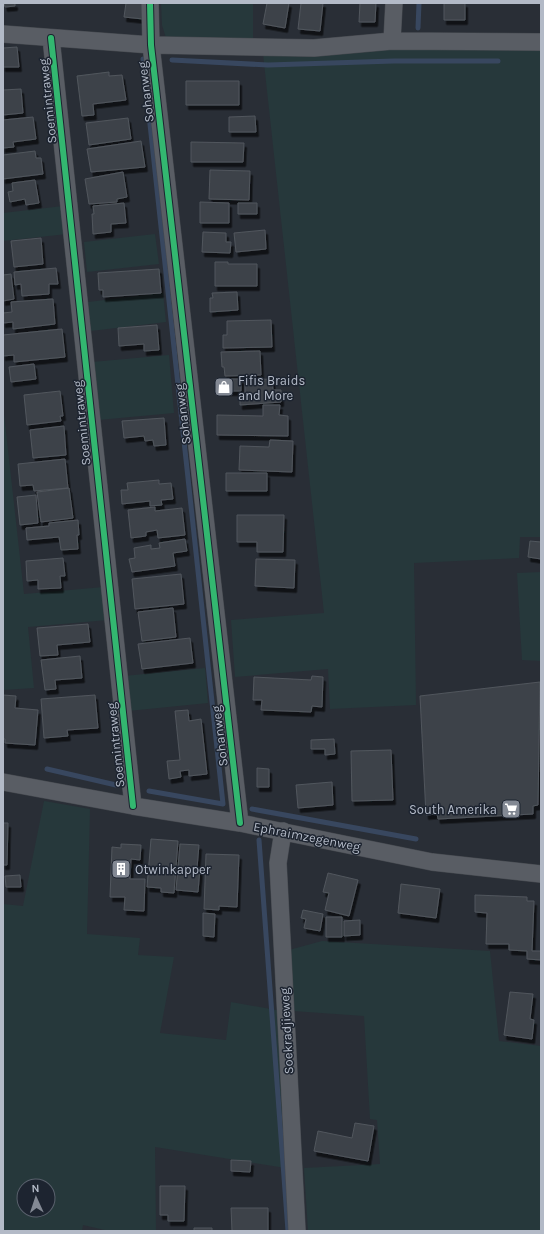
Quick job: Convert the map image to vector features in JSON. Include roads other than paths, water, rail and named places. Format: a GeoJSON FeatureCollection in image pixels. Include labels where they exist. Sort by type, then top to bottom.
{"type":"FeatureCollection","features":[{"type":"Feature","properties":{"kind":"street","name":"Sohanweg"},"geometry":{"type":"LineString","coordinates":[[150,3],[151,45],[240,823]]}},
{"type":"Feature","properties":{"kind":"street"},"geometry":{"type":"LineString","coordinates":[[392,41],[394,3]]}},
{"type":"Feature","properties":{"kind":"street"},"geometry":{"type":"LineString","coordinates":[[3,34],[151,45],[314,48],[392,41],[541,42]]}},
{"type":"Feature","properties":{"kind":"street","name":"Soemintraweg"},"geometry":{"type":"LineString","coordinates":[[51,38],[133,806]]}},
{"type":"Feature","properties":{"kind":"street","name":"Ephraimzegenweg"},"geometry":{"type":"LineString","coordinates":[[3,782],[133,806],[283,831],[432,862],[541,874]]}},
{"type":"Feature","properties":{"kind":"street","name":"Soekradjieweg"},"geometry":{"type":"LineString","coordinates":[[283,831],[278,863],[297,1231]]}},
{"type":"Feature","properties":{"kind":"waterway"},"geometry":{"type":"LineString","coordinates":[[418,28],[419,3]]}},
{"type":"Feature","properties":{"kind":"waterway"},"geometry":{"type":"LineString","coordinates":[[143,59],[223,804],[149,791]]}},
{"type":"Feature","properties":{"kind":"waterway"},"geometry":{"type":"LineString","coordinates":[[172,60],[268,65],[394,61],[498,61]]}},
{"type":"Feature","properties":{"kind":"waterway"},"geometry":{"type":"LineString","coordinates":[[47,769],[116,785]]}},
{"type":"Feature","properties":{"kind":"waterway"},"geometry":{"type":"LineString","coordinates":[[252,809],[416,839]]}},
{"type":"Feature","properties":{"kind":"waterway"},"geometry":{"type":"LineString","coordinates":[[259,840],[288,1231]]}},
{"type":"Feature","properties":{"kind":"place","name":"Fifis Braids and More"},"geometry":{"type":"Point","coordinates":[224,387]}},
{"type":"Feature","properties":{"kind":"place","name":"South Amerika"},"geometry":{"type":"Point","coordinates":[511,809]}},
{"type":"Feature","properties":{"kind":"place","name":"Otwinkapper"},"geometry":{"type":"Point","coordinates":[121,869]}}]}
